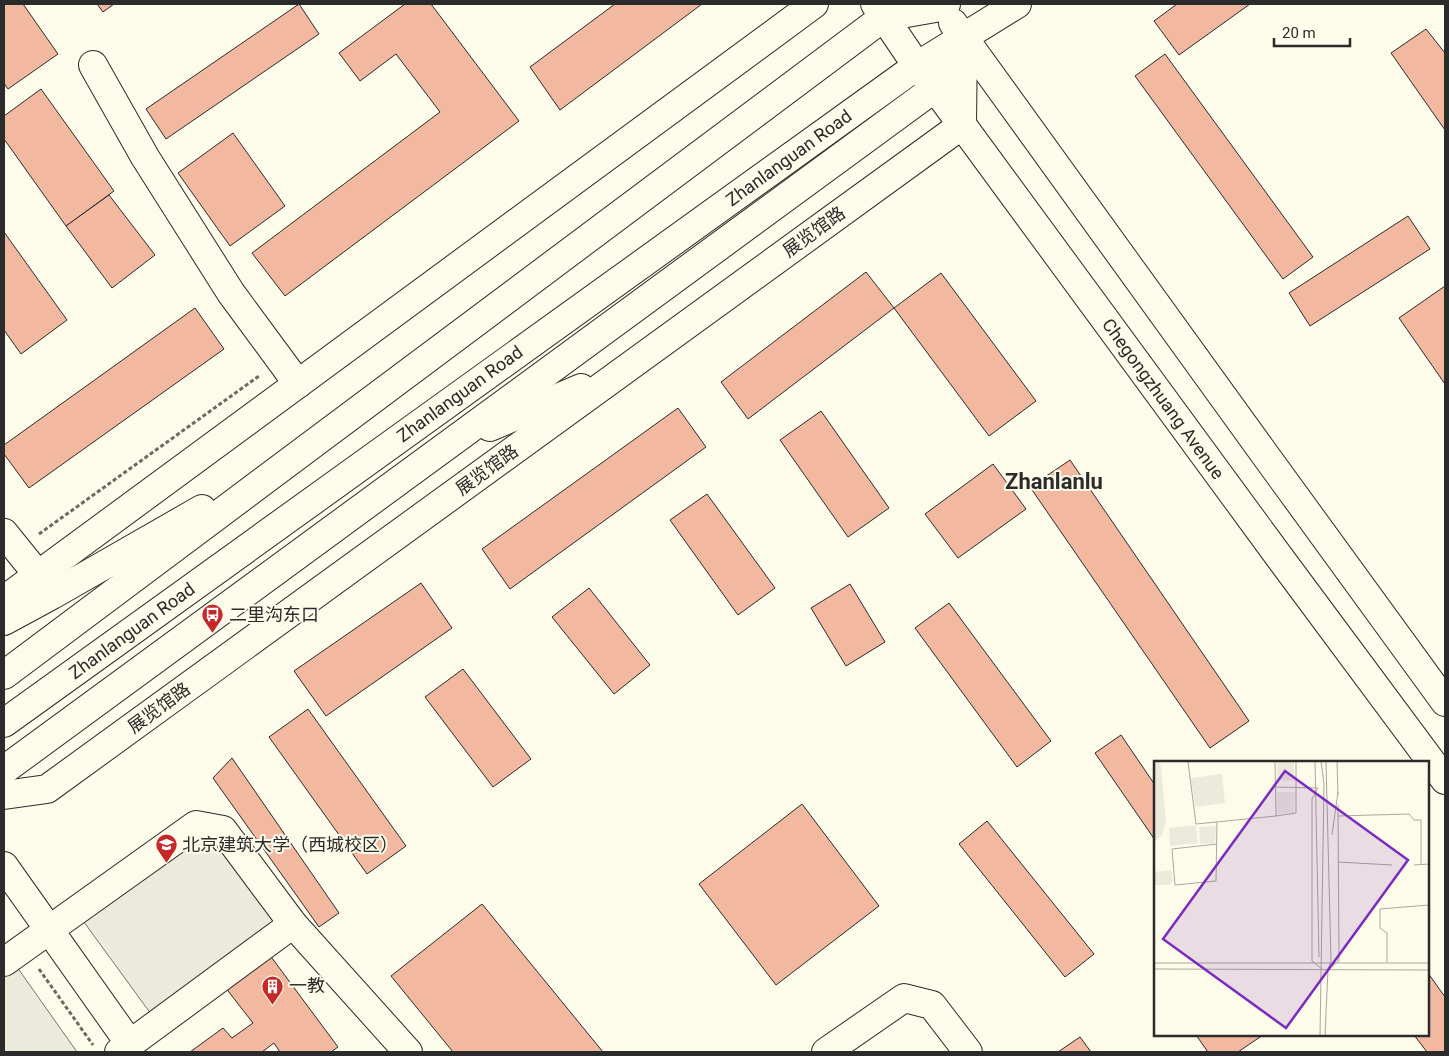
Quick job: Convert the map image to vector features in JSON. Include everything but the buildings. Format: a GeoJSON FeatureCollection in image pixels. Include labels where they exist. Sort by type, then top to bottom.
{"type":"FeatureCollection","features":[{"type":"Feature","properties":{"kind":"main road"},"geometry":{"type":"LineString","coordinates":[[4,600],[814,4]]}},
{"type":"Feature","properties":{"kind":"main road"},"geometry":{"type":"LineString","coordinates":[[4,675],[306,451],[879,10],[940,4],[1268,460],[1445,702]]}},
{"type":"Feature","properties":{"kind":"main road"},"geometry":{"type":"LineString","coordinates":[[4,770],[935,88],[963,37],[1017,4]]}},
{"type":"Feature","properties":{"kind":"main road","name":"Chegongzhuang Avenue"},"geometry":{"type":"LineString","coordinates":[[879,10],[917,66],[1445,780]]}},
{"type":"Feature","properties":{"kind":"main road"},"geometry":{"type":"LineString","coordinates":[[962,125],[963,37]]}},
{"type":"Feature","properties":{"kind":"main road","name":"Zhanlanguan Road"},"geometry":{"type":"LineString","coordinates":[[4,723],[917,66],[963,37]]}},
{"type":"Feature","properties":{"kind":"main road"},"geometry":{"type":"LineString","coordinates":[[93,65],[145,157],[232,293],[298,384]]}},
{"type":"Feature","properties":{"kind":"main road","name":"展览馆路"},"geometry":{"type":"LineString","coordinates":[[4,796],[47,789],[962,125]]}},
{"type":"Feature","properties":{"kind":"main road"},"geometry":{"type":"LineString","coordinates":[[445,446],[626,368]]}},
{"type":"Feature","properties":{"kind":"main road"},"geometry":{"type":"LineString","coordinates":[[4,621],[306,451]]}},
{"type":"Feature","properties":{"kind":"main road"},"geometry":{"type":"LineString","coordinates":[[4,532],[38,575]]}},
{"type":"Feature","properties":{"kind":"main road"},"geometry":{"type":"LineString","coordinates":[[14,955],[196,825],[223,830],[293,924],[408,1052]]}},
{"type":"Feature","properties":{"kind":"main road"},"geometry":{"type":"LineString","coordinates":[[4,866],[125,1048],[293,924]]}},
{"type":"Feature","properties":{"kind":"main road"},"geometry":{"type":"LineString","coordinates":[[826,1052],[904,998],[932,1005],[968,1052]]}},
{"type":"Feature","properties":{"kind":"path"},"geometry":{"type":"LineString","coordinates":[[38,534],[259,375]]}},
{"type":"Feature","properties":{"kind":"path"},"geometry":{"type":"LineString","coordinates":[[14,955],[98,1052]]}},
{"type":"Feature","properties":{"kind":"shaded area"},"geometry":{"type":"Polygon","coordinates":[[[200,838],[212,839],[277,923],[151,1014],[81,918],[200,838]]]}},
{"type":"Feature","properties":{"kind":"shaded area"},"geometry":{"type":"Polygon","coordinates":[[[17,967],[77,1052],[4,1052],[4,977],[17,967]]]}},
{"type":"Feature","properties":{"kind":"place","name":"二里沟东口"},"geometry":{"type":"Point","coordinates":[213,634]}},
{"type":"Feature","properties":{"kind":"place","name":"北京建筑大学（西城校区）"},"geometry":{"type":"Point","coordinates":[166,864]}},
{"type":"Feature","properties":{"kind":"place","name":"一教"},"geometry":{"type":"Point","coordinates":[273,1005]}},
{"type":"Feature","properties":{"kind":"district","name":"Zhanlanlu"},"geometry":{"type":"Point","coordinates":[1054,481]}}]}
